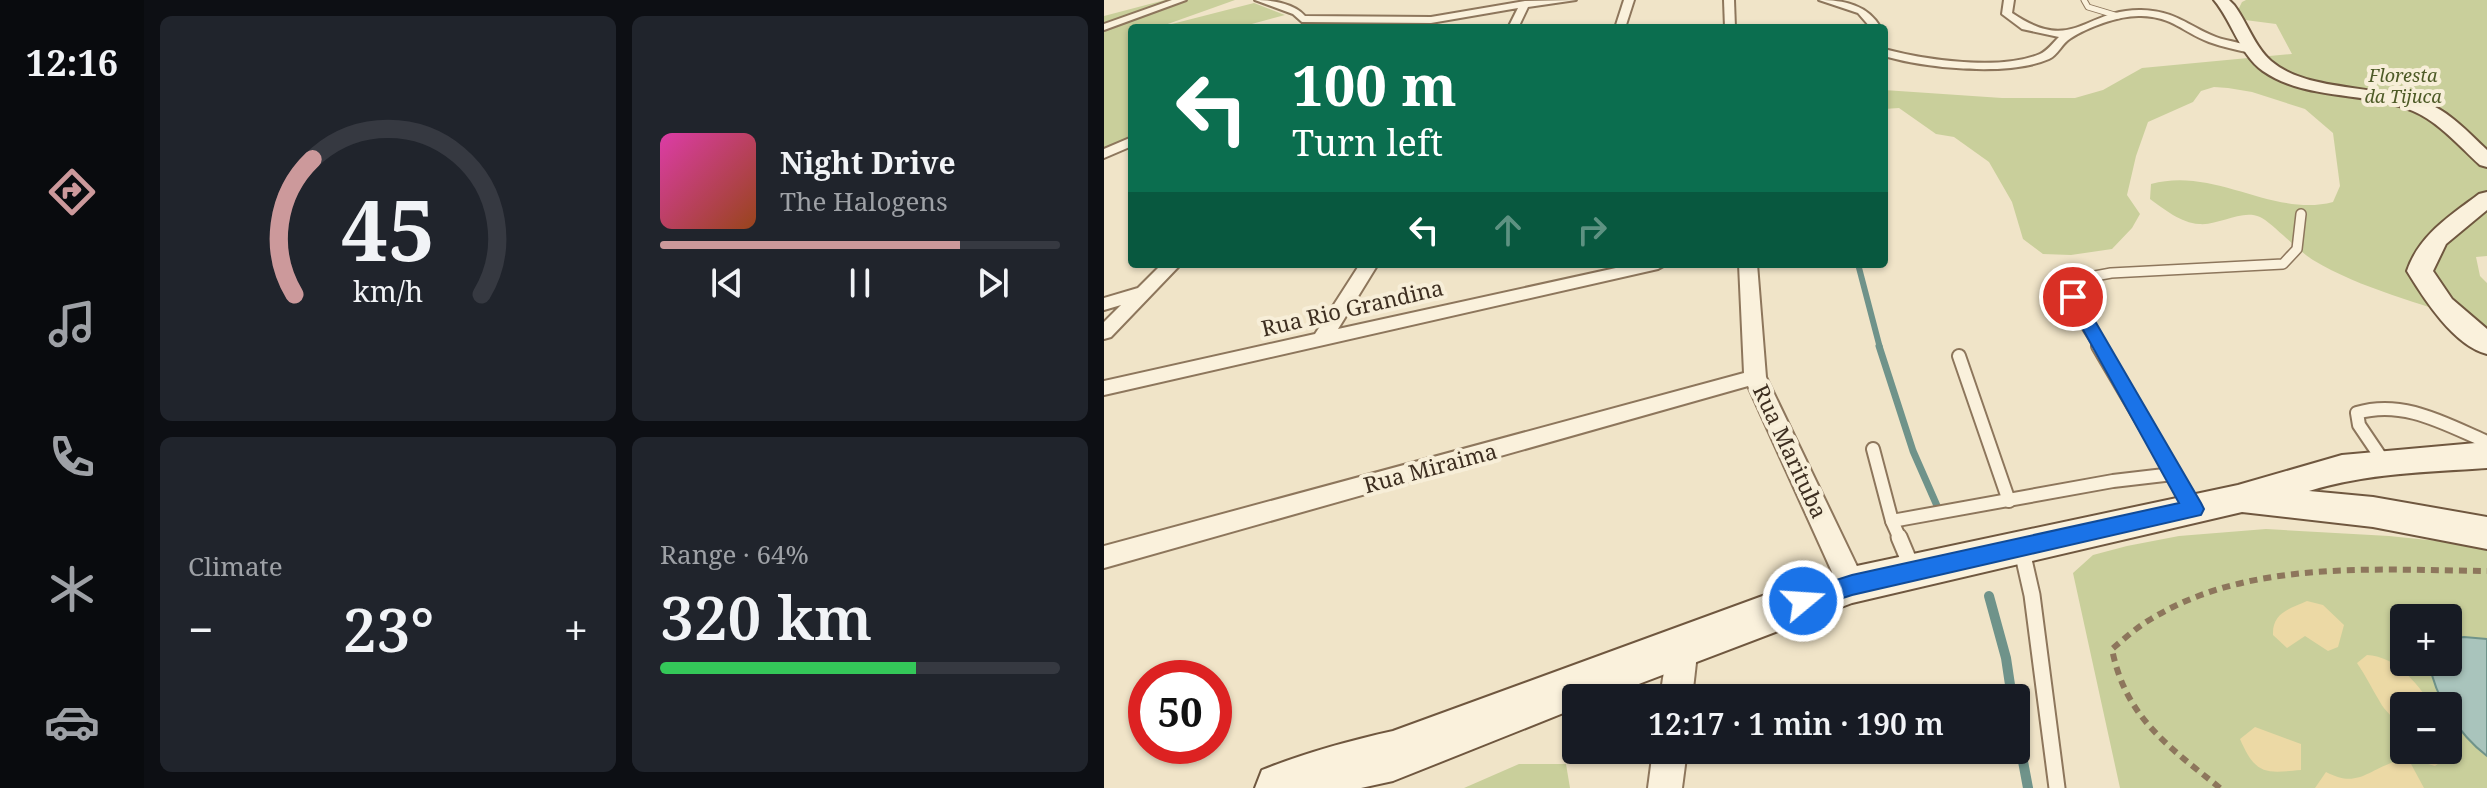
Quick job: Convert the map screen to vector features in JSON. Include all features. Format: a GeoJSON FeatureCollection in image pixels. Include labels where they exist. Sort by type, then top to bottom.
{"type":"FeatureCollection","features":[{"type":"Feature","properties":{"kind":"main road"},"geometry":{"type":"LineString","coordinates":[[2221,0],[2232,12],[2251,50],[2261,62],[2288,77],[2399,100],[2422,108],[2440,119],[2487,161]]}},
{"type":"Feature","properties":{"kind":"main road"},"geometry":{"type":"LineString","coordinates":[[2487,199],[2432,244],[2422,255],[2420,271],[2442,305],[2487,345]]}},
{"type":"Feature","properties":{"kind":"main road"},"geometry":{"type":"LineString","coordinates":[[2238,499],[2342,468],[2484,451]]}},
{"type":"Feature","properties":{"kind":"main road"},"geometry":{"type":"LineString","coordinates":[[1280,788],[1340,768],[1377,772],[1683,645],[1852,585],[2021,547],[2183,492],[2373,512],[2487,533]]}},
{"type":"Feature","properties":{"kind":"street"},"geometry":{"type":"LineString","coordinates":[[1104,27],[1181,0]]}},
{"type":"Feature","properties":{"kind":"street"},"geometry":{"type":"LineString","coordinates":[[1260,0],[1290,9],[1302,19],[1404,24],[1525,4],[1571,0]]}},
{"type":"Feature","properties":{"kind":"street"},"geometry":{"type":"LineString","coordinates":[[1621,24],[1629,0]]}},
{"type":"Feature","properties":{"kind":"street"},"geometry":{"type":"LineString","coordinates":[[1729,0],[1730,24]]}},
{"type":"Feature","properties":{"kind":"street"},"geometry":{"type":"LineString","coordinates":[[1824,0],[1852,7],[1867,15],[1873,24]]}},
{"type":"Feature","properties":{"kind":"street"},"geometry":{"type":"LineString","coordinates":[[2009,0],[2007,14],[2015,22],[2066,36]]}},
{"type":"Feature","properties":{"kind":"street"},"geometry":{"type":"LineString","coordinates":[[1515,24],[1525,4]]}},
{"type":"Feature","properties":{"kind":"street"},"geometry":{"type":"LineString","coordinates":[[1888,53],[1913,61],[1999,65],[2047,56],[2066,36],[2118,16],[2140,13],[2166,16],[2184,22],[2211,39],[2251,50]]}},
{"type":"Feature","properties":{"kind":"street"},"geometry":{"type":"LineString","coordinates":[[1296,24],[1302,19]]}},
{"type":"Feature","properties":{"kind":"street"},"geometry":{"type":"LineString","coordinates":[[1104,154],[1128,143]]}},
{"type":"Feature","properties":{"kind":"street"},"geometry":{"type":"LineString","coordinates":[[1104,333],[1168,268]]}},
{"type":"Feature","properties":{"kind":"street"},"geometry":{"type":"LineString","coordinates":[[1323,337],[1366,268]]}},
{"type":"Feature","properties":{"kind":"street"},"geometry":{"type":"LineString","coordinates":[[1550,287],[1555,268]]}},
{"type":"Feature","properties":{"kind":"street","name":"Rua Rio Grandina"},"geometry":{"type":"LineString","coordinates":[[1104,388],[1639,268]]}},
{"type":"Feature","properties":{"kind":"street","name":"Rua Marituba"},"geometry":{"type":"LineString","coordinates":[[1748,268],[1755,377],[1852,585]]}},
{"type":"Feature","properties":{"kind":"street"},"geometry":{"type":"LineString","coordinates":[[1104,304],[1146,292]]}},
{"type":"Feature","properties":{"kind":"street","name":"Rua Miraima"},"geometry":{"type":"LineString","coordinates":[[1104,557],[1755,377]]}},
{"type":"Feature","properties":{"kind":"street"},"geometry":{"type":"LineString","coordinates":[[1678,684],[1683,645]]}},
{"type":"Feature","properties":{"kind":"street"},"geometry":{"type":"LineString","coordinates":[[1665,788],[1668,764]]}},
{"type":"Feature","properties":{"kind":"lane"},"geometry":{"type":"LineString","coordinates":[[2084,0],[2088,7],[2118,16]]}},
{"type":"Feature","properties":{"kind":"lane"},"geometry":{"type":"LineString","coordinates":[[2183,492],[2076,307],[2073,297],[2076,287],[2095,276],[2111,273],[2283,264],[2292,260],[2297,252],[2301,214]]}},
{"type":"Feature","properties":{"kind":"lane"},"geometry":{"type":"LineString","coordinates":[[1959,356],[2009,501]]}},
{"type":"Feature","properties":{"kind":"lane"},"geometry":{"type":"LineString","coordinates":[[2384,462],[2359,425],[2357,413],[2367,409],[2414,413],[2484,451]]}},
{"type":"Feature","properties":{"kind":"lane"},"geometry":{"type":"LineString","coordinates":[[1873,449],[1892,521],[1914,572]]}},
{"type":"Feature","properties":{"kind":"lane"},"geometry":{"type":"LineString","coordinates":[[1892,521],[2113,481],[2183,492]]}},
{"type":"Feature","properties":{"kind":"lane"},"geometry":{"type":"LineString","coordinates":[[2021,547],[2032,595],[2057,788]]}},
{"type":"Feature","properties":{"kind":"path"},"geometry":{"type":"LineString","coordinates":[[2220,788],[2156,735],[2126,699],[2114,674],[2112,649],[2128,633],[2191,598],[2280,576],[2487,571]]}},
{"type":"Feature","properties":{"kind":"green space"},"geometry":{"type":"Polygon","coordinates":[[[1165,0],[1235,0],[1168,24],[1128,24],[1128,140],[1104,154],[1104,16],[1165,0]]]}},
{"type":"Feature","properties":{"kind":"green space","name":"Floresta da Tijuca"},"geometry":{"type":"Polygon","coordinates":[[[2487,0],[2487,256],[2476,257],[2480,276],[2487,283],[2487,333],[2474,322],[2371,287],[2332,270],[2307,256],[2260,217],[2245,215],[2207,224],[2192,223],[2173,215],[2150,199],[2151,184],[2174,180],[2198,181],[2289,203],[2311,205],[2333,202],[2340,186],[2333,133],[2305,109],[2252,92],[2214,87],[2201,91],[2193,102],[2148,122],[2127,195],[2140,214],[2132,228],[2112,249],[2071,255],[2043,254],[2023,239],[2012,202],[1989,162],[1954,137],[1936,134],[1899,108],[1888,109],[1888,90],[2002,98],[2075,98],[2103,90],[2142,68],[2292,54],[2276,24],[2245,20],[2237,12],[2242,2],[2487,0]]]}},
{"type":"Feature","properties":{"kind":"green space"},"geometry":{"type":"Polygon","coordinates":[[[1254,3],[1285,15],[1252,24],[1172,24],[1254,3]]]}},
{"type":"Feature","properties":{"kind":"green space"},"geometry":{"type":"Polygon","coordinates":[[[2266,529],[2389,536],[2487,546],[2487,788],[2120,788],[2073,573],[2093,555],[2179,536],[2266,529]]]}},
{"type":"Feature","properties":{"kind":"green space"},"geometry":{"type":"Polygon","coordinates":[[[1519,764],[1566,764],[1570,788],[1464,788],[1519,764]]]}},
{"type":"Feature","properties":{"kind":"sand"},"geometry":{"type":"Polygon","coordinates":[[[2307,601],[2323,605],[2344,625],[2338,647],[2328,651],[2305,636],[2287,648],[2273,635],[2279,617],[2288,609],[2307,601]]]}},
{"type":"Feature","properties":{"kind":"sand"},"geometry":{"type":"Polygon","coordinates":[[[2367,655],[2386,660],[2390,662],[2390,676],[2409,676],[2422,692],[2390,692],[2390,716],[2357,663],[2367,655]]]}},
{"type":"Feature","properties":{"kind":"sand"},"geometry":{"type":"Polygon","coordinates":[[[2255,727],[2301,744],[2301,770],[2279,772],[2257,766],[2240,739],[2255,727]]]}},
{"type":"Feature","properties":{"kind":"sand"},"geometry":{"type":"Polygon","coordinates":[[[2390,764],[2411,764],[2424,788],[2315,788],[2326,772],[2346,779],[2361,777],[2390,764]]]}},
{"type":"Feature","properties":{"kind":"water"},"geometry":{"type":"Polygon","coordinates":[[[2462,637],[2487,639],[2487,756],[2462,732],[2462,692],[2439,692],[2432,676],[2462,676],[2462,637]]]}},
{"type":"Feature","properties":{"kind":"waterway"},"geometry":{"type":"LineString","coordinates":[[1859,268],[1880,348]]}},
{"type":"Feature","properties":{"kind":"waterway"},"geometry":{"type":"LineString","coordinates":[[1879,346],[1913,451],[1938,508]]}},
{"type":"Feature","properties":{"kind":"waterway"},"geometry":{"type":"LineString","coordinates":[[1989,596],[2010,684]]}},
{"type":"Feature","properties":{"kind":"waterway"},"geometry":{"type":"LineString","coordinates":[[2024,764],[2028,788]]}},
{"type":"Feature","properties":{"kind":"route"},"geometry":{"type":"LineString","coordinates":[[1803,601],[1852,585],[2193,509],[2073,297]]}}]}
